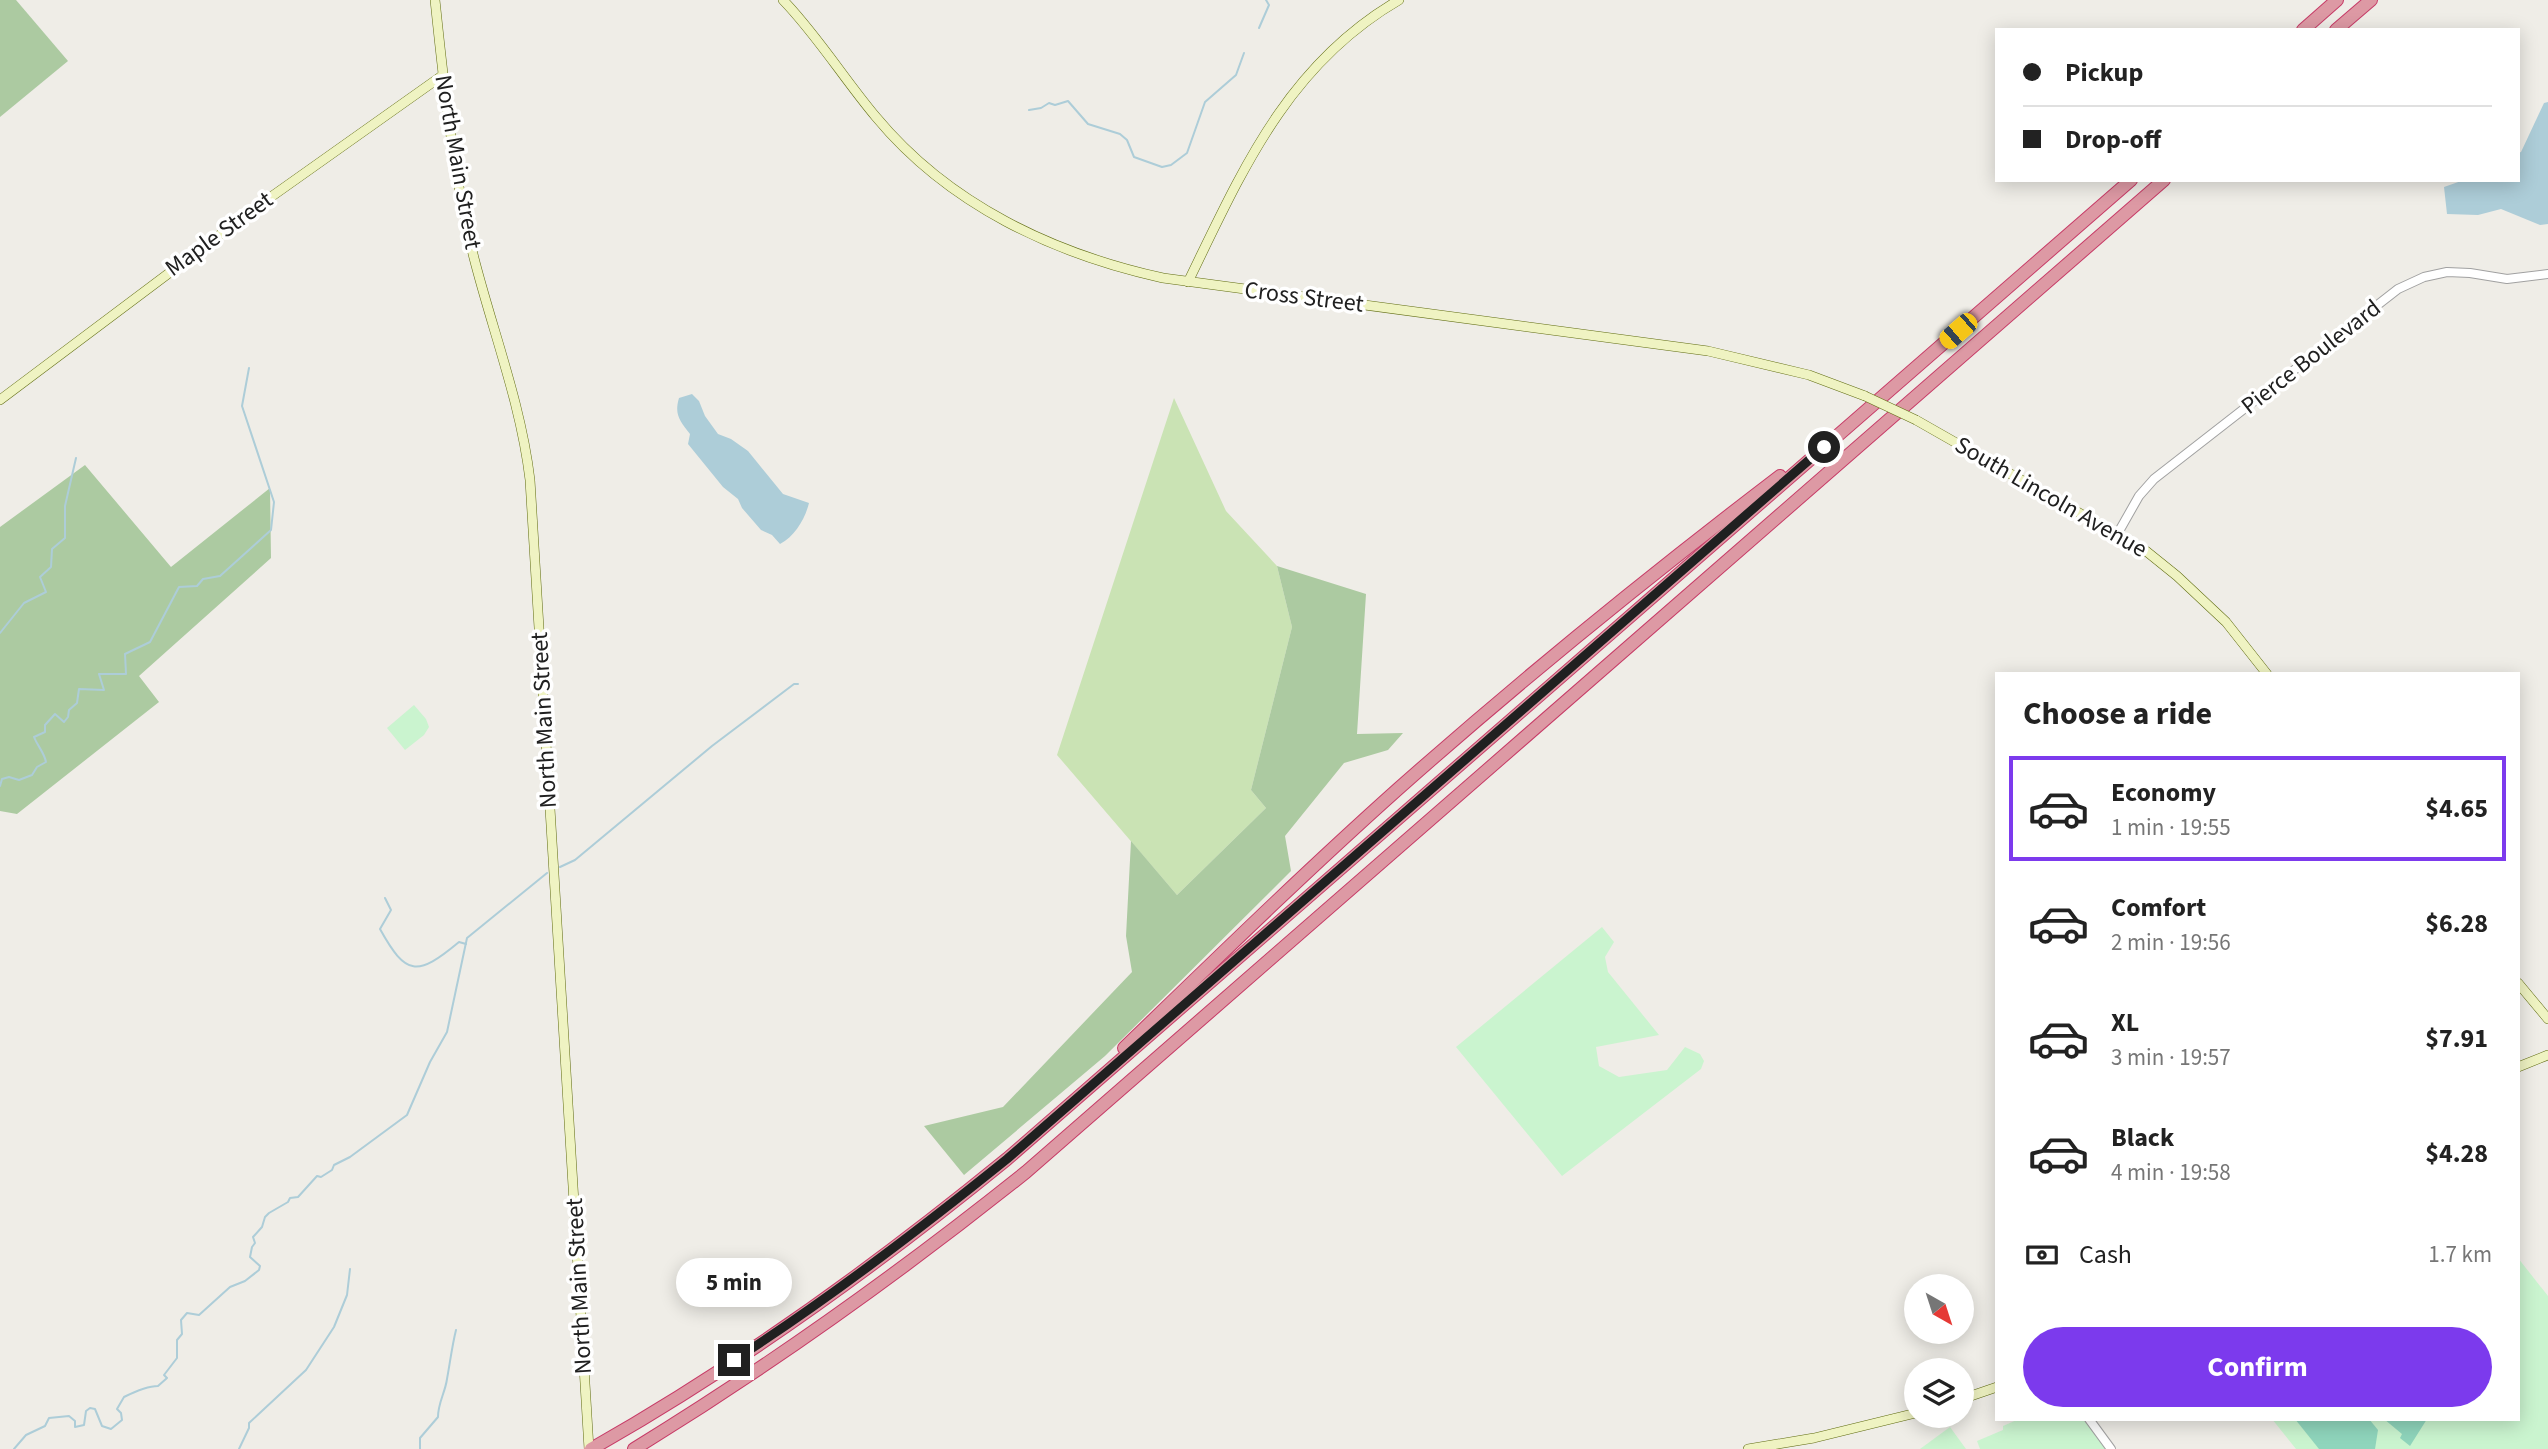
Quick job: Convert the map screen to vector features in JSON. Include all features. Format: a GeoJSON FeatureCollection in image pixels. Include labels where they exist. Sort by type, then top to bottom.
{"type":"FeatureCollection","features":[{"type":"Feature","properties":{"kind":"highway"},"geometry":{"type":"LineString","coordinates":[[2305,28],[2337,0]]}},
{"type":"Feature","properties":{"kind":"highway"},"geometry":{"type":"LineString","coordinates":[[2338,28],[2371,0]]}},
{"type":"Feature","properties":{"kind":"highway"},"geometry":{"type":"LineString","coordinates":[[590,1449],[782,1329],[973,1187],[2129,182]]}},
{"type":"Feature","properties":{"kind":"highway"},"geometry":{"type":"LineString","coordinates":[[634,1449],[736,1386],[822,1327],[921,1255],[1027,1172],[2162,182]]}},
{"type":"Feature","properties":{"kind":"highway"},"geometry":{"type":"LineString","coordinates":[[973,1187],[999,1158],[1105,1066],[1293,885],[1428,763],[1625,598],[1761,490],[1842,431]]}},
{"type":"Feature","properties":{"kind":"main road","name":"North Main Street"},"geometry":{"type":"LineString","coordinates":[[435,0],[443,75],[466,221],[485,300],[521,424],[530,480],[590,1449]]}},
{"type":"Feature","properties":{"kind":"main road","name":"Cross Street"},"geometry":{"type":"LineString","coordinates":[[783,0],[877,119],[917,161],[1002,221],[1082,257],[1114,268],[1188,282],[1708,351],[1809,375],[1916,419]]}},
{"type":"Feature","properties":{"kind":"main road"},"geometry":{"type":"LineString","coordinates":[[1188,282],[1243,168],[1266,129],[1321,61],[1377,13],[1399,0]]}},
{"type":"Feature","properties":{"kind":"main road","name":"Maple Street"},"geometry":{"type":"LineString","coordinates":[[0,400],[240,219],[443,75]]}},
{"type":"Feature","properties":{"kind":"main road","name":"South Lincoln Avenue"},"geometry":{"type":"LineString","coordinates":[[1916,419],[2146,551],[2226,622],[2265,672]]}},
{"type":"Feature","properties":{"kind":"main road"},"geometry":{"type":"LineString","coordinates":[[2520,985],[2548,1019]]}},
{"type":"Feature","properties":{"kind":"main road"},"geometry":{"type":"LineString","coordinates":[[2520,1067],[2548,1055]]}},
{"type":"Feature","properties":{"kind":"main road"},"geometry":{"type":"LineString","coordinates":[[1974,1395],[1995,1388]]}},
{"type":"Feature","properties":{"kind":"main road"},"geometry":{"type":"LineString","coordinates":[[1748,1449],[1814,1438],[1904,1416]]}},
{"type":"Feature","properties":{"kind":"street","name":"Pierce Boulevard"},"geometry":{"type":"LineString","coordinates":[[2118,533],[2139,496],[2154,479],[2398,289],[2424,277],[2447,272],[2507,279],[2548,274]]}},
{"type":"Feature","properties":{"kind":"street"},"geometry":{"type":"LineString","coordinates":[[2090,1421],[2111,1449]]}},
{"type":"Feature","properties":{"kind":"green space"},"geometry":{"type":"Polygon","coordinates":[[[0,0],[16,0],[68,61],[0,117],[0,0]]]}},
{"type":"Feature","properties":{"kind":"green space"},"geometry":{"type":"Polygon","coordinates":[[[1174,398],[1226,511],[1277,566],[1292,627],[1251,790],[1266,808],[1177,895],[1057,755],[1174,398]]]}},
{"type":"Feature","properties":{"kind":"green space"},"geometry":{"type":"Polygon","coordinates":[[[85,465],[171,567],[270,488],[271,558],[139,676],[159,702],[17,814],[0,811],[0,527],[85,465]]]}},
{"type":"Feature","properties":{"kind":"green space"},"geometry":{"type":"Polygon","coordinates":[[[1277,566],[1366,594],[1357,734],[1403,733],[1388,750],[1344,763],[1285,836],[1291,871],[1105,1056],[964,1175],[924,1126],[1003,1107],[1132,972],[1126,936],[1131,841],[1177,895],[1266,808],[1251,790],[1292,627],[1277,566]]]}},
{"type":"Feature","properties":{"kind":"green space"},"geometry":{"type":"Polygon","coordinates":[[[414,705],[429,727],[424,735],[405,750],[387,728],[414,705]]]}},
{"type":"Feature","properties":{"kind":"green space"},"geometry":{"type":"Polygon","coordinates":[[[1602,927],[1614,942],[1605,957],[1608,972],[1659,1035],[1596,1047],[1599,1066],[1619,1077],[1667,1070],[1685,1047],[1700,1054],[1704,1061],[1701,1069],[1562,1176],[1456,1047],[1602,927]]]}},
{"type":"Feature","properties":{"kind":"green space"},"geometry":{"type":"Polygon","coordinates":[[[2520,1261],[2548,1296],[2548,1449],[2296,1449],[2274,1421],[2520,1421],[2520,1261]]]}},
{"type":"Feature","properties":{"kind":"green space"},"geometry":{"type":"Polygon","coordinates":[[[2014,1421],[2085,1421],[2106,1449],[1980,1449],[1977,1441],[2003,1430],[2003,1426],[2014,1421]]]}},
{"type":"Feature","properties":{"kind":"green space"},"geometry":{"type":"Polygon","coordinates":[[[2297,1421],[2371,1421],[2378,1430],[2375,1449],[2319,1449],[2297,1421]]]}},
{"type":"Feature","properties":{"kind":"green space"},"geometry":{"type":"Polygon","coordinates":[[[2386,1421],[2426,1421],[2410,1446],[2400,1438],[2402,1434],[2386,1421]]]}},
{"type":"Feature","properties":{"kind":"green space"},"geometry":{"type":"Polygon","coordinates":[[[1951,1428],[1966,1449],[1920,1449],[1951,1428]]]}},
{"type":"Feature","properties":{"kind":"water"},"geometry":{"type":"Polygon","coordinates":[[[2548,102],[2548,224],[2540,225],[2501,209],[2478,215],[2447,214],[2444,187],[2458,182],[2520,182],[2520,152],[2544,103],[2548,102]]]}},
{"type":"Feature","properties":{"kind":"water"},"geometry":{"type":"Polygon","coordinates":[[[692,394],[718,434],[748,451],[783,494],[809,503],[799,526],[780,544],[772,535],[761,530],[742,508],[738,499],[723,487],[688,444],[690,434],[677,409],[679,398],[692,394]]]}},
{"type":"Feature","properties":{"kind":"waterway"},"geometry":{"type":"LineString","coordinates":[[1259,28],[1269,5],[1266,0]]}},
{"type":"Feature","properties":{"kind":"waterway"},"geometry":{"type":"LineString","coordinates":[[1029,110],[1049,103],[1055,105],[1068,101],[1088,124],[1120,134],[1127,140],[1134,157],[1162,167],[1171,165],[1187,153],[1205,102],[1236,75],[1244,53]]}},
{"type":"Feature","properties":{"kind":"waterway"},"geometry":{"type":"LineString","coordinates":[[0,786],[2,779],[9,777],[19,780],[32,775],[37,767],[46,762],[34,737],[45,732],[45,725],[55,714],[64,722],[69,710],[77,703],[79,689],[104,690],[99,674],[126,674],[125,654],[150,642],[179,587],[197,586],[203,579],[220,576],[271,530],[274,502],[242,406],[249,368]]}},
{"type":"Feature","properties":{"kind":"waterway"},"geometry":{"type":"LineString","coordinates":[[0,633],[24,603],[46,592],[40,577],[51,567],[52,549],[65,538],[65,506],[76,458]]}},
{"type":"Feature","properties":{"kind":"waterway"},"geometry":{"type":"LineString","coordinates":[[560,867],[575,860],[712,746],[794,684],[798,684]]}},
{"type":"Feature","properties":{"kind":"waterway"},"geometry":{"type":"LineString","coordinates":[[14,1449],[26,1435],[45,1426],[49,1418],[69,1416],[75,1421],[75,1427],[84,1425],[86,1411],[90,1408],[95,1409],[102,1426],[111,1429],[122,1420],[117,1409],[124,1397],[158,1386],[167,1378],[164,1375],[177,1358],[177,1340],[182,1334],[181,1320],[187,1313],[199,1315],[230,1287],[245,1281],[259,1270],[260,1266],[250,1257],[255,1243],[253,1237],[262,1227],[265,1217],[290,1198],[298,1197],[317,1176],[321,1177],[332,1170],[334,1165],[350,1157],[407,1115],[430,1062],[447,1032],[467,938],[547,873]]}},
{"type":"Feature","properties":{"kind":"waterway"},"geometry":{"type":"LineString","coordinates":[[385,898],[391,910],[380,929],[397,956],[405,963],[422,966],[459,942],[466,944]]}},
{"type":"Feature","properties":{"kind":"waterway"},"geometry":{"type":"LineString","coordinates":[[239,1449],[249,1423],[306,1370],[334,1327],[347,1295],[350,1269]]}},
{"type":"Feature","properties":{"kind":"waterway"},"geometry":{"type":"LineString","coordinates":[[420,1449],[420,1438],[438,1417],[456,1330]]}},
{"type":"Feature","properties":{"kind":"route"},"geometry":{"type":"LineString","coordinates":[[734,1360],[896,1246],[1007,1159],[1824,447]]}}]}
